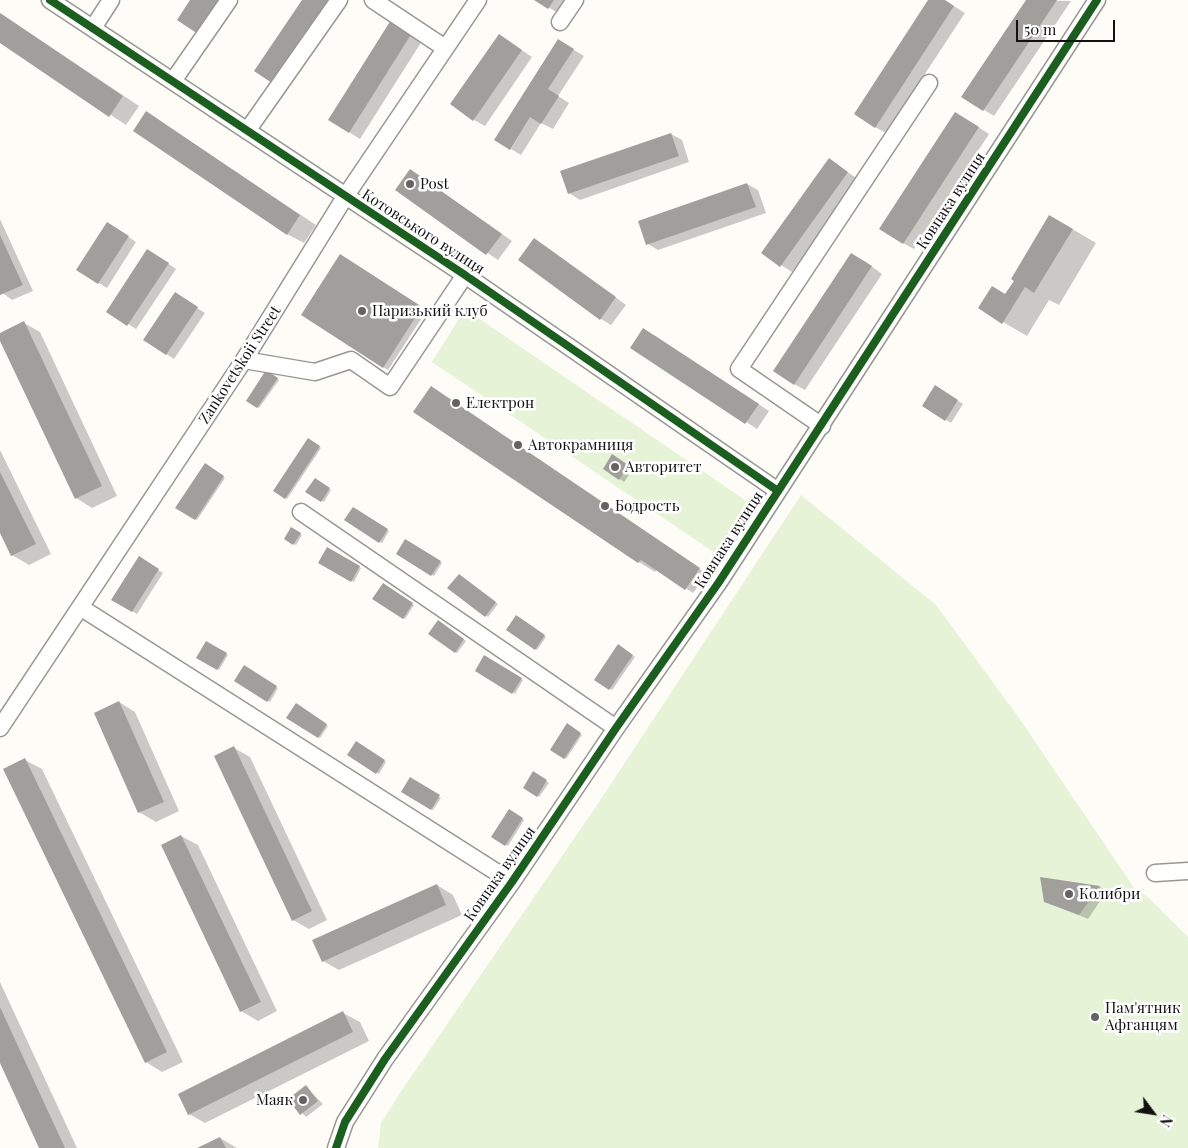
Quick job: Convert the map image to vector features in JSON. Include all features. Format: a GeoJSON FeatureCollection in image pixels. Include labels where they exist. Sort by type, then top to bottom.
{"type":"FeatureCollection","features":[{"type":"Feature","properties":{"kind":"street","name":"Котовського вулиця"},"geometry":{"type":"LineString","coordinates":[[50,0],[465,275],[778,491]]}},
{"type":"Feature","properties":{"kind":"street"},"geometry":{"type":"LineString","coordinates":[[93,28],[111,0]]}},
{"type":"Feature","properties":{"kind":"street"},"geometry":{"type":"LineString","coordinates":[[173,81],[229,0]]}},
{"type":"Feature","properties":{"kind":"street"},"geometry":{"type":"LineString","coordinates":[[247,131],[339,0]]}},
{"type":"Feature","properties":{"kind":"street"},"geometry":{"type":"LineString","coordinates":[[373,0],[445,48]]}},
{"type":"Feature","properties":{"kind":"street","name":"Zankovetskoii Street"},"geometry":{"type":"LineString","coordinates":[[0,728],[244,360],[345,197],[478,0]]}},
{"type":"Feature","properties":{"kind":"street"},"geometry":{"type":"LineString","coordinates":[[560,22],[575,0]]}},
{"type":"Feature","properties":{"kind":"street","name":"Ковпака вулиця"},"geometry":{"type":"LineString","coordinates":[[336,1148],[345,1122],[385,1060],[512,882],[616,728],[719,582],[1097,0]]}},
{"type":"Feature","properties":{"kind":"street"},"geometry":{"type":"LineString","coordinates":[[822,426],[739,369],[929,84]]}},
{"type":"Feature","properties":{"kind":"street"},"geometry":{"type":"LineString","coordinates":[[244,360],[314,372],[351,360],[390,387],[465,275]]}},
{"type":"Feature","properties":{"kind":"street"},"geometry":{"type":"LineString","coordinates":[[301,512],[616,728]]}},
{"type":"Feature","properties":{"kind":"street"},"geometry":{"type":"LineString","coordinates":[[80,607],[512,882]]}},
{"type":"Feature","properties":{"kind":"street"},"geometry":{"type":"LineString","coordinates":[[1155,873],[1188,871]]}},
{"type":"Feature","properties":{"kind":"green space"},"geometry":{"type":"Polygon","coordinates":[[[465,309],[745,500],[747,512],[718,555],[432,362],[465,309]]]}},
{"type":"Feature","properties":{"kind":"green space"},"geometry":{"type":"Polygon","coordinates":[[[801,495],[936,605],[1017,715],[1135,889],[1149,898],[1188,937],[1188,1148],[378,1148],[381,1123],[400,1093],[597,805],[801,495]]]}},
{"type":"Feature","properties":{"kind":"building"},"geometry":{"type":"Polygon","coordinates":[[[190,0],[220,0],[198,34],[177,20],[190,0]]]}},
{"type":"Feature","properties":{"kind":"building"},"geometry":{"type":"Polygon","coordinates":[[[302,0],[332,0],[275,85],[254,71],[302,0]]]}},
{"type":"Feature","properties":{"kind":"building"},"geometry":{"type":"Polygon","coordinates":[[[534,0],[554,0],[548,9],[534,0]]]}},
{"type":"Feature","properties":{"kind":"building"},"geometry":{"type":"Polygon","coordinates":[[[928,0],[945,0],[954,6],[875,128],[854,114],[928,0]]]}},
{"type":"Feature","properties":{"kind":"building"},"geometry":{"type":"Polygon","coordinates":[[[1026,0],[1057,0],[983,111],[961,97],[1026,0]]]}},
{"type":"Feature","properties":{"kind":"building"},"geometry":{"type":"Polygon","coordinates":[[[0,13],[123,96],[109,117],[0,43],[0,13]]]}},
{"type":"Feature","properties":{"kind":"building"},"geometry":{"type":"Polygon","coordinates":[[[391,20],[412,33],[349,133],[328,120],[391,20]]]}},
{"type":"Feature","properties":{"kind":"building"},"geometry":{"type":"Polygon","coordinates":[[[499,34],[522,50],[473,121],[450,104],[499,34]]]}},
{"type":"Feature","properties":{"kind":"building"},"geometry":{"type":"Polygon","coordinates":[[[558,39],[574,49],[548,89],[559,96],[541,124],[530,117],[510,150],[494,140],[558,39]]]}},
{"type":"Feature","properties":{"kind":"building"},"geometry":{"type":"Polygon","coordinates":[[[146,111],[300,215],[287,235],[133,131],[146,111]]]}},
{"type":"Feature","properties":{"kind":"building"},"geometry":{"type":"Polygon","coordinates":[[[955,112],[979,127],[903,244],[879,229],[955,112]]]}},
{"type":"Feature","properties":{"kind":"building"},"geometry":{"type":"Polygon","coordinates":[[[671,133],[679,156],[568,194],[560,171],[671,133]]]}},
{"type":"Feature","properties":{"kind":"building"},"geometry":{"type":"Polygon","coordinates":[[[829,158],[848,172],[780,267],[761,253],[829,158]]]}},
{"type":"Feature","properties":{"kind":"building"},"geometry":{"type":"Polygon","coordinates":[[[410,169],[502,234],[486,255],[395,190],[410,169]]]}},
{"type":"Feature","properties":{"kind":"building"},"geometry":{"type":"Polygon","coordinates":[[[747,183],[756,207],[646,245],[638,221],[747,183]]]}},
{"type":"Feature","properties":{"kind":"building"},"geometry":{"type":"Polygon","coordinates":[[[1049,215],[1073,229],[1034,293],[1025,287],[1002,324],[978,308],[992,286],[1005,294],[1014,281],[1011,279],[1049,215]]]}},
{"type":"Feature","properties":{"kind":"building"},"geometry":{"type":"Polygon","coordinates":[[[107,222],[129,236],[98,284],[76,270],[107,222]]]}},
{"type":"Feature","properties":{"kind":"building"},"geometry":{"type":"Polygon","coordinates":[[[0,235],[23,285],[0,295],[0,235]]]}},
{"type":"Feature","properties":{"kind":"building"},"geometry":{"type":"Polygon","coordinates":[[[534,238],[616,297],[600,320],[518,260],[534,238]]]}},
{"type":"Feature","properties":{"kind":"building"},"geometry":{"type":"Polygon","coordinates":[[[147,249],[169,263],[127,326],[106,312],[147,249]]]}},
{"type":"Feature","properties":{"kind":"building"},"geometry":{"type":"Polygon","coordinates":[[[851,253],[872,266],[794,385],[773,371],[851,253]]]}},
{"type":"Feature","properties":{"kind":"building","name":"Паризький клуб"},"geometry":{"type":"Polygon","coordinates":[[[340,254],[422,307],[383,368],[301,315],[340,254]]]}},
{"type":"Feature","properties":{"kind":"building"},"geometry":{"type":"Polygon","coordinates":[[[175,292],[198,307],[166,355],[143,340],[175,292]]]}},
{"type":"Feature","properties":{"kind":"building"},"geometry":{"type":"Polygon","coordinates":[[[24,321],[102,486],[75,499],[0,341],[0,333],[24,321]]]}},
{"type":"Feature","properties":{"kind":"building"},"geometry":{"type":"Polygon","coordinates":[[[643,328],[759,404],[745,424],[630,348],[643,328]]]}},
{"type":"Feature","properties":{"kind":"building"},"geometry":{"type":"Polygon","coordinates":[[[266,370],[278,378],[257,408],[246,401],[266,370]]]}},
{"type":"Feature","properties":{"kind":"building"},"geometry":{"type":"Polygon","coordinates":[[[935,385],[958,400],[945,421],[922,406],[935,385]]]}},
{"type":"Feature","properties":{"kind":"building"},"geometry":{"type":"Polygon","coordinates":[[[431,386],[700,568],[685,590],[641,560],[638,563],[413,412],[431,386]]]}},
{"type":"Feature","properties":{"kind":"building"},"geometry":{"type":"Polygon","coordinates":[[[308,438],[320,446],[285,499],[273,491],[308,438]]]}},
{"type":"Feature","properties":{"kind":"building","name":"Авторитет"},"geometry":{"type":"Polygon","coordinates":[[[612,454],[628,465],[619,480],[603,469],[612,454]]]}},
{"type":"Feature","properties":{"kind":"building"},"geometry":{"type":"Polygon","coordinates":[[[205,463],[224,476],[195,520],[175,508],[205,463]]]}},
{"type":"Feature","properties":{"kind":"building"},"geometry":{"type":"Polygon","coordinates":[[[0,472],[36,544],[11,556],[0,533],[0,472]]]}},
{"type":"Feature","properties":{"kind":"building"},"geometry":{"type":"Polygon","coordinates":[[[315,478],[330,488],[321,502],[305,492],[315,478]]]}},
{"type":"Feature","properties":{"kind":"building"},"geometry":{"type":"Polygon","coordinates":[[[353,507],[388,529],[379,543],[344,520],[353,507]]]}},
{"type":"Feature","properties":{"kind":"building"},"geometry":{"type":"Polygon","coordinates":[[[291,527],[301,533],[293,545],[284,539],[291,527]]]}},
{"type":"Feature","properties":{"kind":"building"},"geometry":{"type":"Polygon","coordinates":[[[405,539],[441,561],[431,576],[396,554],[405,539]]]}},
{"type":"Feature","properties":{"kind":"building"},"geometry":{"type":"Polygon","coordinates":[[[327,547],[360,566],[351,582],[318,563],[327,547]]]}},
{"type":"Feature","properties":{"kind":"building"},"geometry":{"type":"Polygon","coordinates":[[[139,556],[159,569],[132,612],[111,600],[139,556]]]}},
{"type":"Feature","properties":{"kind":"building"},"geometry":{"type":"Polygon","coordinates":[[[459,574],[496,602],[485,617],[447,588],[459,574]]]}},
{"type":"Feature","properties":{"kind":"building"},"geometry":{"type":"Polygon","coordinates":[[[383,583],[413,603],[403,619],[372,599],[383,583]]]}},
{"type":"Feature","properties":{"kind":"building"},"geometry":{"type":"Polygon","coordinates":[[[516,615],[545,635],[535,650],[506,630],[516,615]]]}},
{"type":"Feature","properties":{"kind":"building"},"geometry":{"type":"Polygon","coordinates":[[[438,620],[464,639],[455,653],[428,634],[438,620]]]}},
{"type":"Feature","properties":{"kind":"building"},"geometry":{"type":"Polygon","coordinates":[[[206,641],[227,653],[217,670],[196,658],[206,641]]]}},
{"type":"Feature","properties":{"kind":"building"},"geometry":{"type":"Polygon","coordinates":[[[618,644],[633,655],[609,690],[594,680],[618,644]]]}},
{"type":"Feature","properties":{"kind":"building"},"geometry":{"type":"Polygon","coordinates":[[[484,655],[522,678],[512,694],[475,671],[484,655]]]}},
{"type":"Feature","properties":{"kind":"building"},"geometry":{"type":"Polygon","coordinates":[[[244,665],[277,686],[267,702],[234,681],[244,665]]]}},
{"type":"Feature","properties":{"kind":"building"},"geometry":{"type":"Polygon","coordinates":[[[119,701],[164,802],[138,813],[94,713],[119,701]]]}},
{"type":"Feature","properties":{"kind":"building"},"geometry":{"type":"Polygon","coordinates":[[[296,703],[327,724],[318,738],[286,718],[296,703]]]}},
{"type":"Feature","properties":{"kind":"building"},"geometry":{"type":"Polygon","coordinates":[[[567,723],[581,733],[564,759],[550,750],[567,723]]]}},
{"type":"Feature","properties":{"kind":"building"},"geometry":{"type":"Polygon","coordinates":[[[356,741],[385,760],[376,774],[347,755],[356,741]]]}},
{"type":"Feature","properties":{"kind":"building"},"geometry":{"type":"Polygon","coordinates":[[[234,746],[312,911],[292,921],[214,756],[234,746]]]}},
{"type":"Feature","properties":{"kind":"building"},"geometry":{"type":"Polygon","coordinates":[[[25,758],[167,1052],[145,1063],[3,769],[25,758]]]}},
{"type":"Feature","properties":{"kind":"building"},"geometry":{"type":"Polygon","coordinates":[[[533,771],[547,780],[537,797],[523,788],[533,771]]]}},
{"type":"Feature","properties":{"kind":"building"},"geometry":{"type":"Polygon","coordinates":[[[410,777],[440,795],[431,810],[401,792],[410,777]]]}},
{"type":"Feature","properties":{"kind":"building"},"geometry":{"type":"Polygon","coordinates":[[[509,809],[523,818],[505,846],[491,837],[509,809]]]}},
{"type":"Feature","properties":{"kind":"building"},"geometry":{"type":"Polygon","coordinates":[[[181,835],[261,1002],[240,1012],[161,845],[181,835]]]}},
{"type":"Feature","properties":{"kind":"building","name":"Колибри"},"geometry":{"type":"Polygon","coordinates":[[[1040,877],[1100,886],[1079,915],[1044,902],[1040,877]]]}},
{"type":"Feature","properties":{"kind":"building"},"geometry":{"type":"Polygon","coordinates":[[[437,884],[446,905],[322,962],[312,940],[437,884]]]}},
{"type":"Feature","properties":{"kind":"building"},"geometry":{"type":"Polygon","coordinates":[[[0,1007],[65,1148],[39,1148],[0,1063],[0,1007]]]}},
{"type":"Feature","properties":{"kind":"building"},"geometry":{"type":"Polygon","coordinates":[[[343,1011],[353,1032],[188,1115],[178,1094],[343,1011]]]}},
{"type":"Feature","properties":{"kind":"building","name":"Маяк"},"geometry":{"type":"Polygon","coordinates":[[[306,1085],[318,1101],[300,1115],[288,1099],[306,1085]]]}},
{"type":"Feature","properties":{"kind":"building"},"geometry":{"type":"Polygon","coordinates":[[[220,1137],[226,1148],[197,1148],[220,1137]]]}},
{"type":"Feature","properties":{"kind":"cycle path"},"geometry":{"type":"LineString","coordinates":[[50,0],[465,275],[778,491]]}},
{"type":"Feature","properties":{"kind":"cycle path"},"geometry":{"type":"LineString","coordinates":[[336,1148],[345,1122],[385,1059],[512,882],[616,728],[719,582],[1097,0]]}},
{"type":"Feature","properties":{"kind":"place","name":"Post"},"geometry":{"type":"Point","coordinates":[410,184]}},
{"type":"Feature","properties":{"kind":"place","name":"Паризький клуб"},"geometry":{"type":"Point","coordinates":[362,311]}},
{"type":"Feature","properties":{"kind":"place","name":"Електрон"},"geometry":{"type":"Point","coordinates":[456,403]}},
{"type":"Feature","properties":{"kind":"place","name":"Автокрамниця"},"geometry":{"type":"Point","coordinates":[518,445]}},
{"type":"Feature","properties":{"kind":"place","name":"Авторитет"},"geometry":{"type":"Point","coordinates":[615,467]}},
{"type":"Feature","properties":{"kind":"place","name":"Бодрость"},"geometry":{"type":"Point","coordinates":[605,506]}},
{"type":"Feature","properties":{"kind":"place","name":"Колибри"},"geometry":{"type":"Point","coordinates":[1069,894]}},
{"type":"Feature","properties":{"kind":"place","name":"Пам'ятник Афганцям"},"geometry":{"type":"Point","coordinates":[1095,1017]}},
{"type":"Feature","properties":{"kind":"place","name":"Маяк"},"geometry":{"type":"Point","coordinates":[303,1100]}}]}
